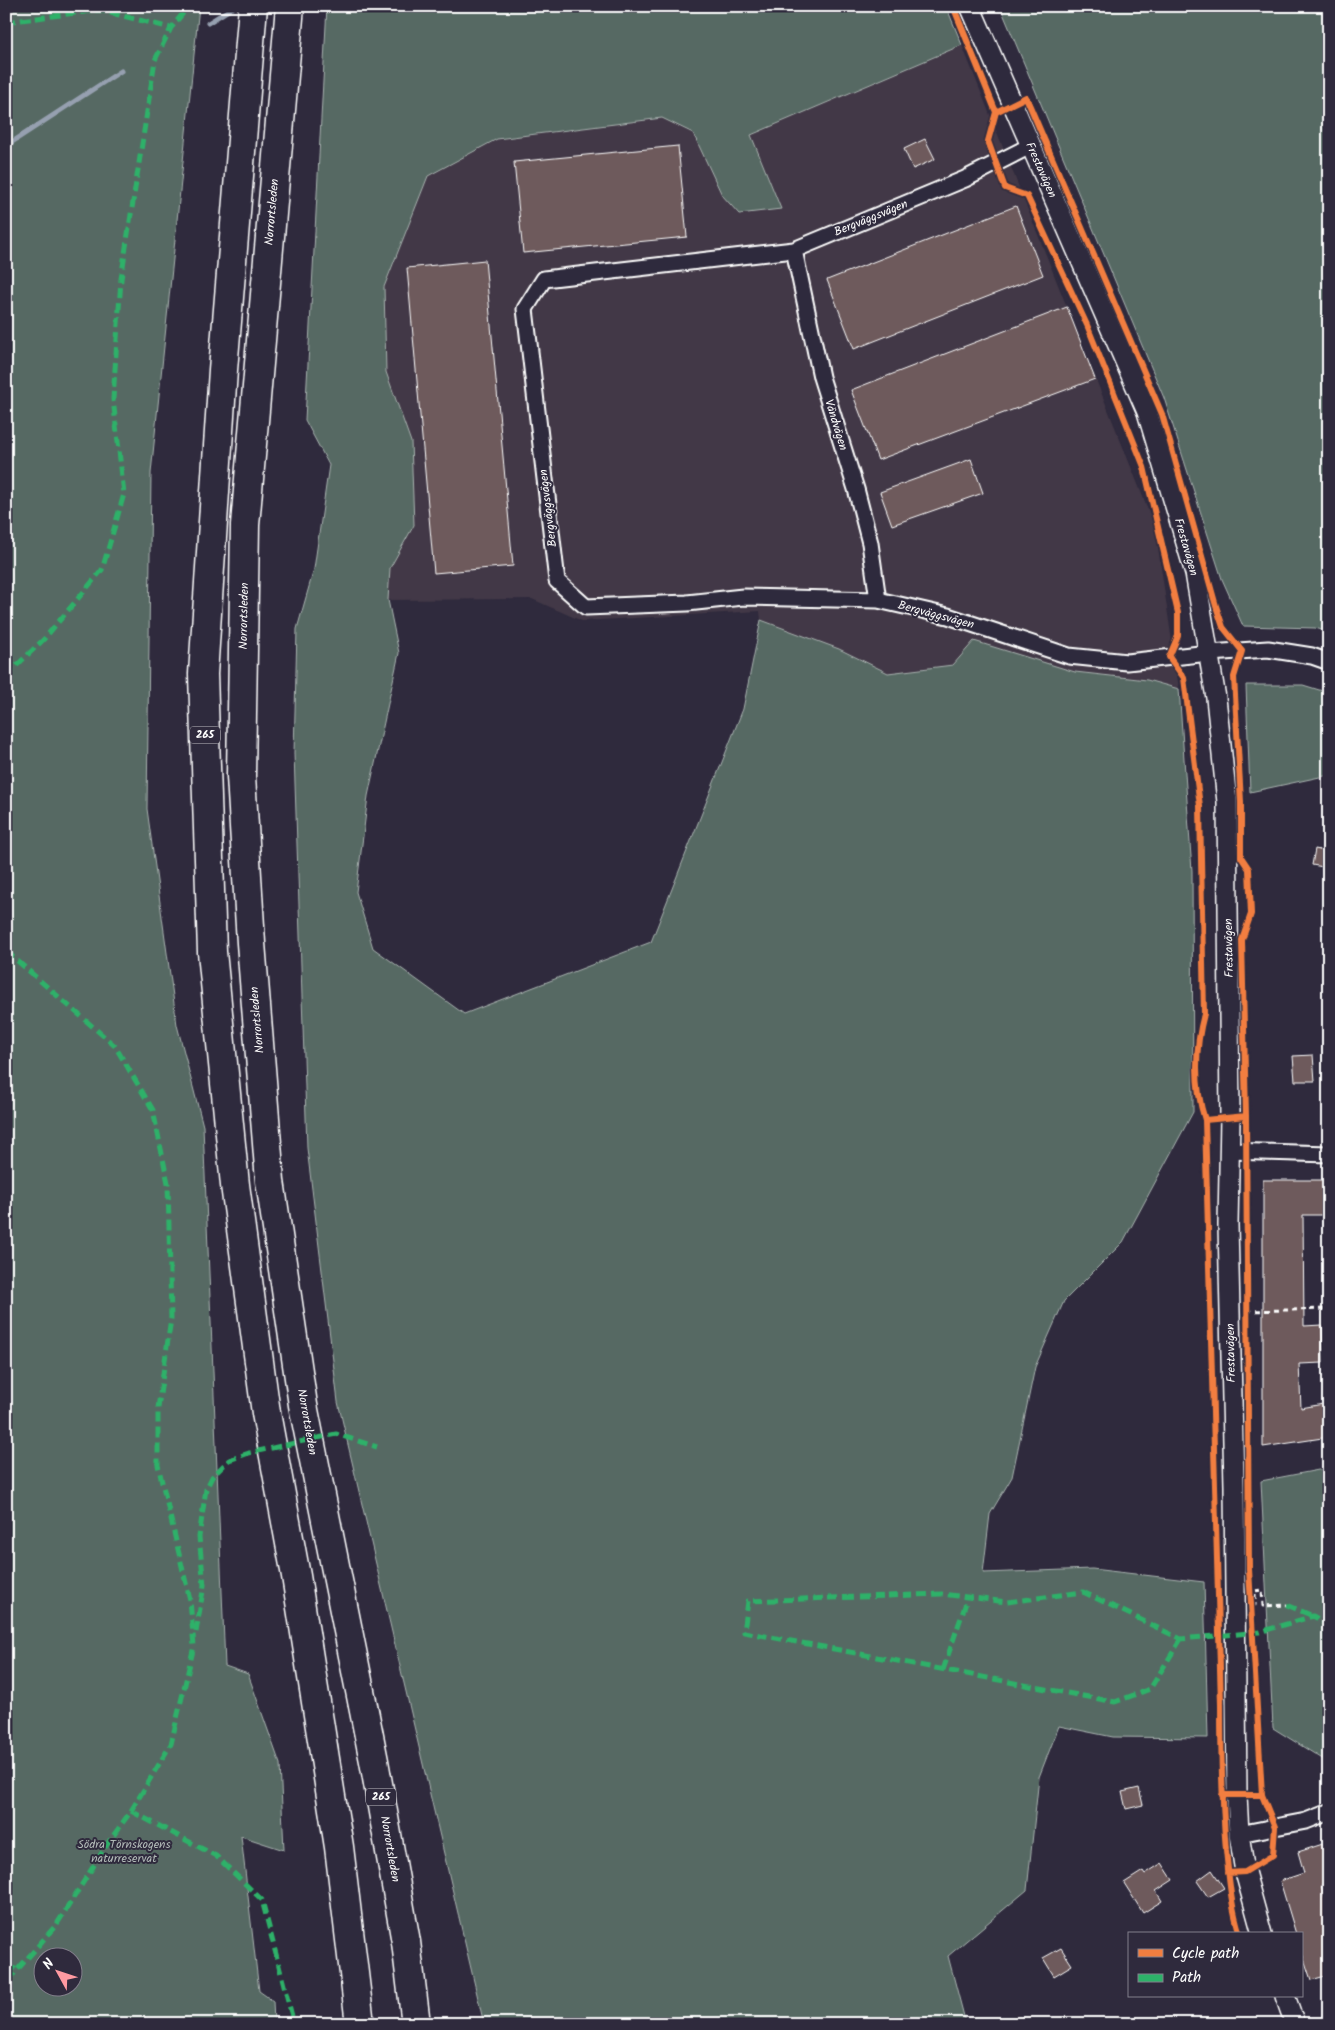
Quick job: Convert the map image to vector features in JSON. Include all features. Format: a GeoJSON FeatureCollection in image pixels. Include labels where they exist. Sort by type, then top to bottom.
{"type":"FeatureCollection","features":[{"type":"Feature","properties":{"kind":"highway","name":"265"},"geometry":{"type":"LineString","coordinates":[[253,6],[223,370],[203,674],[212,952],[235,1185],[266,1413],[298,1586],[339,1847],[360,2024]]}},
{"type":"Feature","properties":{"kind":"highway","name":"Norrortsleden"},"geometry":{"type":"LineString","coordinates":[[290,6],[246,526],[241,776],[251,943],[270,1181],[303,1405],[378,1780],[406,1942],[416,2024]]}},
{"type":"Feature","properties":{"kind":"street","name":"Frestavägen"},"geometry":{"type":"LineString","coordinates":[[970,6],[1147,412],[1195,573],[1209,652],[1224,760],[1227,802],[1230,1151],[1228,1225],[1243,1583],[1236,1691],[1237,1795],[1239,1834],[1246,1872],[1261,1932]]}},
{"type":"Feature","properties":{"kind":"street","name":"Bergväggsvägen"},"geometry":{"type":"LineString","coordinates":[[1030,146],[965,179],[794,250],[544,279],[525,309],[557,581],[586,607],[687,603],[743,597],[878,600],[948,616],[1069,656],[1127,662],[1209,652],[1268,649],[1312,656],[1329,662]]}},
{"type":"Feature","properties":{"kind":"street","name":"Vändvägen"},"geometry":{"type":"LineString","coordinates":[[794,250],[821,377],[856,489],[870,543],[878,600]]}},
{"type":"Feature","properties":{"kind":"street"},"geometry":{"type":"LineString","coordinates":[[1230,1151],[1329,1154]]}},
{"type":"Feature","properties":{"kind":"street"},"geometry":{"type":"LineString","coordinates":[[1239,1834],[1306,1820],[1329,1812]]}},
{"type":"Feature","properties":{"kind":"street"},"geometry":{"type":"LineString","coordinates":[[1285,1998],[1295,2024]]}},
{"type":"Feature","properties":{"kind":"path"},"geometry":{"type":"LineString","coordinates":[[1247,1302],[1247,1321]]}},
{"type":"Feature","properties":{"kind":"path"},"geometry":{"type":"LineString","coordinates":[[1247,1312],[1329,1309]]}},
{"type":"Feature","properties":{"kind":"path"},"geometry":{"type":"LineString","coordinates":[[1243,1583],[1252,1615]]}},
{"type":"Feature","properties":{"kind":"path"},"geometry":{"type":"LineString","coordinates":[[1255,1605],[1255,1591],[1262,1590],[1264,1606],[1287,1605]]}},
{"type":"Feature","properties":{"kind":"shaded area"},"geometry":{"type":"Polygon","coordinates":[[[962,45],[1155,527],[1179,689],[1147,680],[1075,672],[974,642],[953,665],[888,673],[839,649],[761,620],[760,611],[582,621],[532,599],[388,600],[390,568],[414,525],[411,442],[386,372],[384,287],[428,176],[497,139],[662,118],[693,133],[722,195],[781,209],[751,135],[962,45]]]}},
{"type":"Feature","properties":{"kind":"green space","name":"Södra Törnskogens naturreservat"},"geometry":{"type":"Polygon","coordinates":[[[6,6],[199,6],[151,473],[147,809],[177,1025],[203,1126],[225,1666],[248,1674],[280,1764],[284,1850],[241,1836],[259,1991],[273,2001],[274,2024],[6,2024],[6,6]]]}},
{"type":"Feature","properties":{"kind":"green space"},"geometry":{"type":"Polygon","coordinates":[[[327,6],[946,6],[962,45],[751,135],[781,209],[739,214],[722,195],[693,133],[662,118],[497,139],[428,176],[384,287],[386,372],[411,442],[414,525],[390,568],[388,600],[399,653],[368,796],[356,892],[373,948],[464,1014],[651,942],[743,709],[761,620],[839,649],[888,673],[953,665],[974,641],[1075,672],[1147,680],[1179,689],[1192,871],[1193,1112],[1123,1242],[1064,1301],[1035,1367],[1012,1477],[990,1514],[983,1573],[1092,1569],[1204,1582],[1208,1738],[1113,1737],[1059,1726],[1039,1777],[1027,1890],[948,1956],[966,2024],[484,2024],[338,1402],[307,1148],[294,753],[297,629],[314,569],[329,465],[305,420],[327,6]]]}},
{"type":"Feature","properties":{"kind":"green space"},"geometry":{"type":"Polygon","coordinates":[[[1000,6],[1329,6],[1329,632],[1315,628],[1243,626],[1222,579],[1164,398],[1000,6]]]}},
{"type":"Feature","properties":{"kind":"green space"},"geometry":{"type":"Polygon","coordinates":[[[1246,685],[1303,685],[1329,693],[1329,775],[1250,792],[1246,685]]]}},
{"type":"Feature","properties":{"kind":"green space"},"geometry":{"type":"Polygon","coordinates":[[[1329,1468],[1329,1763],[1273,1728],[1261,1481],[1329,1468]]]}},
{"type":"Feature","properties":{"kind":"building"},"geometry":{"type":"Polygon","coordinates":[[[925,139],[935,159],[913,169],[904,149],[925,139]]]}},
{"type":"Feature","properties":{"kind":"building"},"geometry":{"type":"Polygon","coordinates":[[[678,146],[687,237],[523,253],[514,162],[678,146]]]}},
{"type":"Feature","properties":{"kind":"building"},"geometry":{"type":"Polygon","coordinates":[[[1016,206],[1043,275],[854,349],[827,280],[1016,206]]]}},
{"type":"Feature","properties":{"kind":"building"},"geometry":{"type":"Polygon","coordinates":[[[485,260],[513,566],[434,573],[407,268],[485,260]]]}},
{"type":"Feature","properties":{"kind":"building"},"geometry":{"type":"Polygon","coordinates":[[[1067,307],[1095,379],[878,460],[851,390],[1067,307]]]}},
{"type":"Feature","properties":{"kind":"building"},"geometry":{"type":"Polygon","coordinates":[[[971,459],[983,493],[892,525],[880,492],[971,459]]]}},
{"type":"Feature","properties":{"kind":"building"},"geometry":{"type":"Polygon","coordinates":[[[1315,849],[1329,852],[1329,868],[1312,865],[1315,849]]]}},
{"type":"Feature","properties":{"kind":"building"},"geometry":{"type":"Polygon","coordinates":[[[1313,1055],[1315,1081],[1295,1081],[1293,1056],[1313,1055]]]}},
{"type":"Feature","properties":{"kind":"building"},"geometry":{"type":"Polygon","coordinates":[[[1263,1180],[1329,1180],[1329,1215],[1303,1215],[1304,1326],[1322,1325],[1323,1363],[1299,1364],[1301,1408],[1329,1403],[1329,1437],[1263,1447],[1263,1180]]]}},
{"type":"Feature","properties":{"kind":"building"},"geometry":{"type":"Polygon","coordinates":[[[1139,1788],[1143,1805],[1126,1809],[1122,1792],[1139,1788]]]}},
{"type":"Feature","properties":{"kind":"building"},"geometry":{"type":"Polygon","coordinates":[[[1329,1842],[1329,1883],[1321,1885],[1329,1911],[1329,1975],[1311,1980],[1302,1953],[1302,1932],[1295,1932],[1280,1881],[1304,1873],[1298,1852],[1329,1842]]]}},
{"type":"Feature","properties":{"kind":"building"},"geometry":{"type":"Polygon","coordinates":[[[1162,1863],[1173,1880],[1156,1891],[1162,1901],[1143,1913],[1124,1883],[1143,1871],[1145,1874],[1162,1863]]]}},
{"type":"Feature","properties":{"kind":"building"},"geometry":{"type":"Polygon","coordinates":[[[1212,1870],[1224,1888],[1208,1897],[1197,1881],[1212,1870]]]}},
{"type":"Feature","properties":{"kind":"building"},"geometry":{"type":"Polygon","coordinates":[[[1061,1948],[1072,1965],[1054,1976],[1043,1958],[1061,1948]]]}},
{"type":"Feature","properties":{"kind":"waterway"},"geometry":{"type":"LineString","coordinates":[[208,23],[235,6]]}},
{"type":"Feature","properties":{"kind":"waterway"},"geometry":{"type":"LineString","coordinates":[[6,146],[121,71]]}},
{"type":"Feature","properties":{"kind":"marked path"},"geometry":{"type":"LineString","coordinates":[[6,676],[44,639],[102,570],[124,494],[113,399],[121,279],[155,60],[171,28],[189,6]]}},
{"type":"Feature","properties":{"kind":"marked path"},"geometry":{"type":"LineString","coordinates":[[6,22],[99,10],[171,28]]}},
{"type":"Feature","properties":{"kind":"marked path"},"geometry":{"type":"LineString","coordinates":[[6,951],[115,1046],[153,1110],[168,1183],[171,1319],[158,1408],[158,1465],[190,1600],[194,1646],[171,1744],[131,1811],[108,1843],[57,1924],[6,1983]]}},
{"type":"Feature","properties":{"kind":"marked path"},"geometry":{"type":"LineString","coordinates":[[196,1632],[204,1585],[199,1537],[206,1489],[212,1477],[229,1460],[249,1453],[336,1434],[377,1447]]}},
{"type":"Feature","properties":{"kind":"marked path"},"geometry":{"type":"LineString","coordinates":[[1181,1639],[1150,1689],[1115,1702],[744,1632],[748,1601],[942,1594],[1007,1602],[1083,1592],[1181,1639],[1260,1632],[1313,1616],[1329,1625]]}},
{"type":"Feature","properties":{"kind":"marked path"},"geometry":{"type":"LineString","coordinates":[[943,1670],[968,1597]]}},
{"type":"Feature","properties":{"kind":"marked path"},"geometry":{"type":"LineString","coordinates":[[1287,1605],[1313,1616]]}},
{"type":"Feature","properties":{"kind":"marked path"},"geometry":{"type":"LineString","coordinates":[[131,1811],[216,1856],[262,1900],[294,2024]]}},
{"type":"Feature","properties":{"kind":"marked path"},"geometry":{"type":"LineString","coordinates":[[6,1966],[18,1970]]}},
{"type":"Feature","properties":{"kind":"cycle path"},"geometry":{"type":"LineString","coordinates":[[953,6],[996,112]]}},
{"type":"Feature","properties":{"kind":"cycle path"},"geometry":{"type":"LineString","coordinates":[[1239,1932],[1229,1882],[1222,1778],[1205,1120],[1197,1081],[1197,1053],[1204,1014],[1200,806],[1184,678],[1169,657],[1178,636],[1178,613],[1144,467],[1087,325],[1027,196],[1005,188],[988,141],[996,112],[1026,97],[1162,414],[1223,627],[1242,651],[1234,677],[1241,802],[1241,857],[1249,869],[1251,914],[1242,940],[1246,1116]]}},
{"type":"Feature","properties":{"kind":"cycle path"},"geometry":{"type":"LineString","coordinates":[[1205,1120],[1246,1116],[1249,1569],[1262,1795]]}},
{"type":"Feature","properties":{"kind":"cycle path"},"geometry":{"type":"LineString","coordinates":[[1222,1795],[1262,1795],[1275,1827],[1273,1855],[1245,1872],[1228,1873]]}}]}
